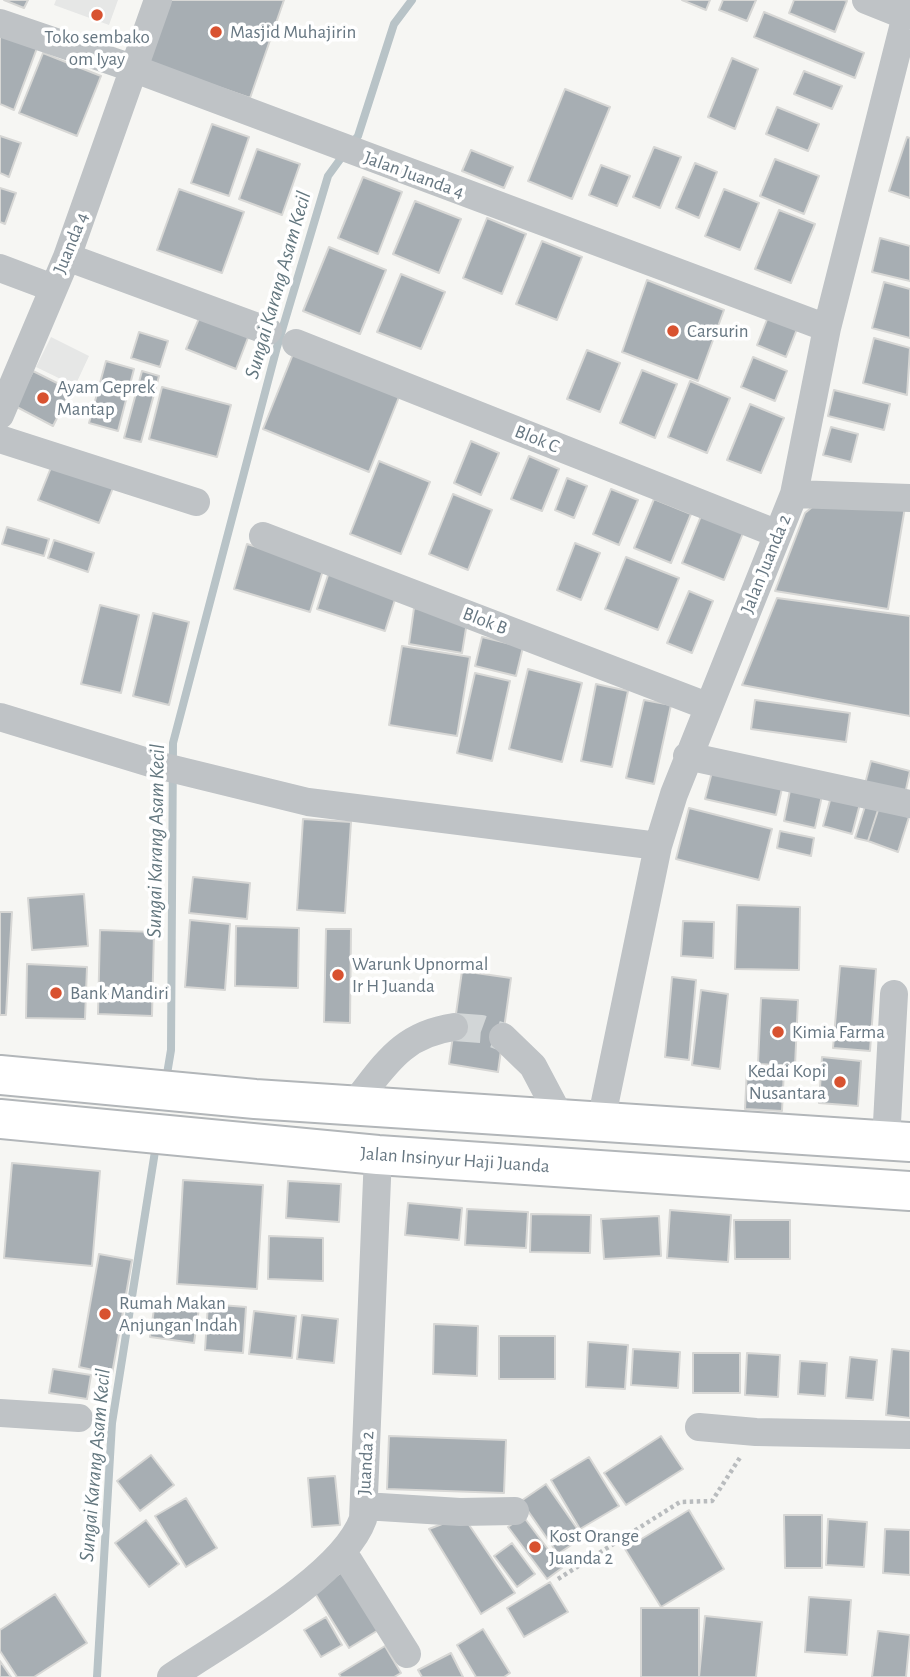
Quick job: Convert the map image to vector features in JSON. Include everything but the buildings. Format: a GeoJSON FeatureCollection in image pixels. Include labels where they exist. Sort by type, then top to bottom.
{"type":"FeatureCollection","features":[{"type":"Feature","properties":{"kind":"highway"},"geometry":{"type":"LineString","coordinates":[[0,1075],[97,1082],[255,1099],[898,1142]]}},
{"type":"Feature","properties":{"kind":"highway","name":"Jalan Insinyur Haji Juanda"},"geometry":{"type":"LineString","coordinates":[[0,1119],[378,1155],[910,1191]]}},
{"type":"Feature","properties":{"kind":"street","name":"Juanda 4"},"geometry":{"type":"LineString","coordinates":[[0,415],[67,257],[158,0]]}},
{"type":"Feature","properties":{"kind":"street"},"geometry":{"type":"LineString","coordinates":[[866,0],[908,8]]}},
{"type":"Feature","properties":{"kind":"street","name":"Jalan Juanda 2"},"geometry":{"type":"LineString","coordinates":[[601,1121],[658,846],[687,756],[794,494],[827,328],[908,8]]}},
{"type":"Feature","properties":{"kind":"street","name":"Jalan Juanda 4"},"geometry":{"type":"LineString","coordinates":[[0,23],[132,68],[827,328]]}},
{"type":"Feature","properties":{"kind":"street"},"geometry":{"type":"LineString","coordinates":[[67,257],[268,331]]}},
{"type":"Feature","properties":{"kind":"street"},"geometry":{"type":"LineString","coordinates":[[0,268],[53,288]]}},
{"type":"Feature","properties":{"kind":"street","name":"Blok C"},"geometry":{"type":"LineString","coordinates":[[296,343],[778,534]]}},
{"type":"Feature","properties":{"kind":"street"},"geometry":{"type":"LineString","coordinates":[[0,439],[196,502]]}},
{"type":"Feature","properties":{"kind":"street"},"geometry":{"type":"LineString","coordinates":[[794,494],[910,498]]}},
{"type":"Feature","properties":{"kind":"street","name":"Blok B"},"geometry":{"type":"LineString","coordinates":[[263,536],[707,706]]}},
{"type":"Feature","properties":{"kind":"street"},"geometry":{"type":"LineString","coordinates":[[0,717],[170,768],[308,802],[658,846]]}},
{"type":"Feature","properties":{"kind":"street"},"geometry":{"type":"LineString","coordinates":[[687,756],[910,804]]}},
{"type":"Feature","properties":{"kind":"street"},"geometry":{"type":"LineString","coordinates":[[894,994],[898,1142]]}},
{"type":"Feature","properties":{"kind":"street"},"geometry":{"type":"LineString","coordinates":[[353,1105],[398,1049],[428,1031],[454,1027]]}},
{"type":"Feature","properties":{"kind":"street"},"geometry":{"type":"LineString","coordinates":[[503,1037],[533,1066],[561,1119]]}},
{"type":"Feature","properties":{"kind":"street","name":"Juanda 2"},"geometry":{"type":"LineString","coordinates":[[171,1677],[310,1584],[343,1552],[359,1528],[363,1506],[378,1155]]}},
{"type":"Feature","properties":{"kind":"street"},"geometry":{"type":"LineString","coordinates":[[0,1413],[79,1418]]}},
{"type":"Feature","properties":{"kind":"street"},"geometry":{"type":"LineString","coordinates":[[699,1427],[755,1432],[910,1435]]}},
{"type":"Feature","properties":{"kind":"street"},"geometry":{"type":"LineString","coordinates":[[363,1506],[460,1513],[515,1511]]}},
{"type":"Feature","properties":{"kind":"street"},"geometry":{"type":"LineString","coordinates":[[343,1552],[407,1654]]}},
{"type":"Feature","properties":{"kind":"path"},"geometry":{"type":"LineString","coordinates":[[558,1578],[680,1502],[712,1501],[755,1432]]}},
{"type":"Feature","properties":{"kind":"shaded area","name":"Toko sembako om Iyay"},"geometry":{"type":"Polygon","coordinates":[[[56,0],[118,0],[109,25],[54,5],[56,0]]]}},
{"type":"Feature","properties":{"kind":"shaded area"},"geometry":{"type":"Polygon","coordinates":[[[51,337],[89,356],[75,386],[36,367],[51,337]]]}},
{"type":"Feature","properties":{"kind":"waterway","name":"Sungai Karang Asam Kecil"},"geometry":{"type":"LineString","coordinates":[[352,143],[358,136],[394,24],[412,0]]}},
{"type":"Feature","properties":{"kind":"waterway","name":"Sungai Karang Asam Kecil"},"geometry":{"type":"LineString","coordinates":[[166,1080],[171,1050],[173,743],[277,347],[328,176],[344,154]]}},
{"type":"Feature","properties":{"kind":"waterway","name":"Sungai Karang Asam Kecil"},"geometry":{"type":"LineString","coordinates":[[97,1677],[112,1423],[156,1145]]}},
{"type":"Feature","properties":{"kind":"tunnel"},"geometry":{"type":"LineString","coordinates":[[454,1027],[481,1029],[503,1037]]}},
{"type":"Feature","properties":{"kind":"place","name":"Toko sembako om Iyay"},"geometry":{"type":"Point","coordinates":[97,15]}},
{"type":"Feature","properties":{"kind":"place","name":"Masjid Muhajirin"},"geometry":{"type":"Point","coordinates":[216,32]}},
{"type":"Feature","properties":{"kind":"place","name":"Carsurin"},"geometry":{"type":"Point","coordinates":[673,331]}},
{"type":"Feature","properties":{"kind":"place","name":"Ayam Geprek Mantap"},"geometry":{"type":"Point","coordinates":[43,398]}},
{"type":"Feature","properties":{"kind":"place","name":"Warunk Upnormal Ir H Juanda"},"geometry":{"type":"Point","coordinates":[338,975]}},
{"type":"Feature","properties":{"kind":"place","name":"Bank Mandiri"},"geometry":{"type":"Point","coordinates":[56,993]}},
{"type":"Feature","properties":{"kind":"place","name":"Kimia Farma"},"geometry":{"type":"Point","coordinates":[778,1032]}},
{"type":"Feature","properties":{"kind":"place","name":"Kedai Kopi Nusantara"},"geometry":{"type":"Point","coordinates":[840,1082]}},
{"type":"Feature","properties":{"kind":"place","name":"Rumah Makan Anjungan Indah"},"geometry":{"type":"Point","coordinates":[105,1314]}},
{"type":"Feature","properties":{"kind":"place","name":"Kost Orange Juanda 2"},"geometry":{"type":"Point","coordinates":[535,1547]}}]}
